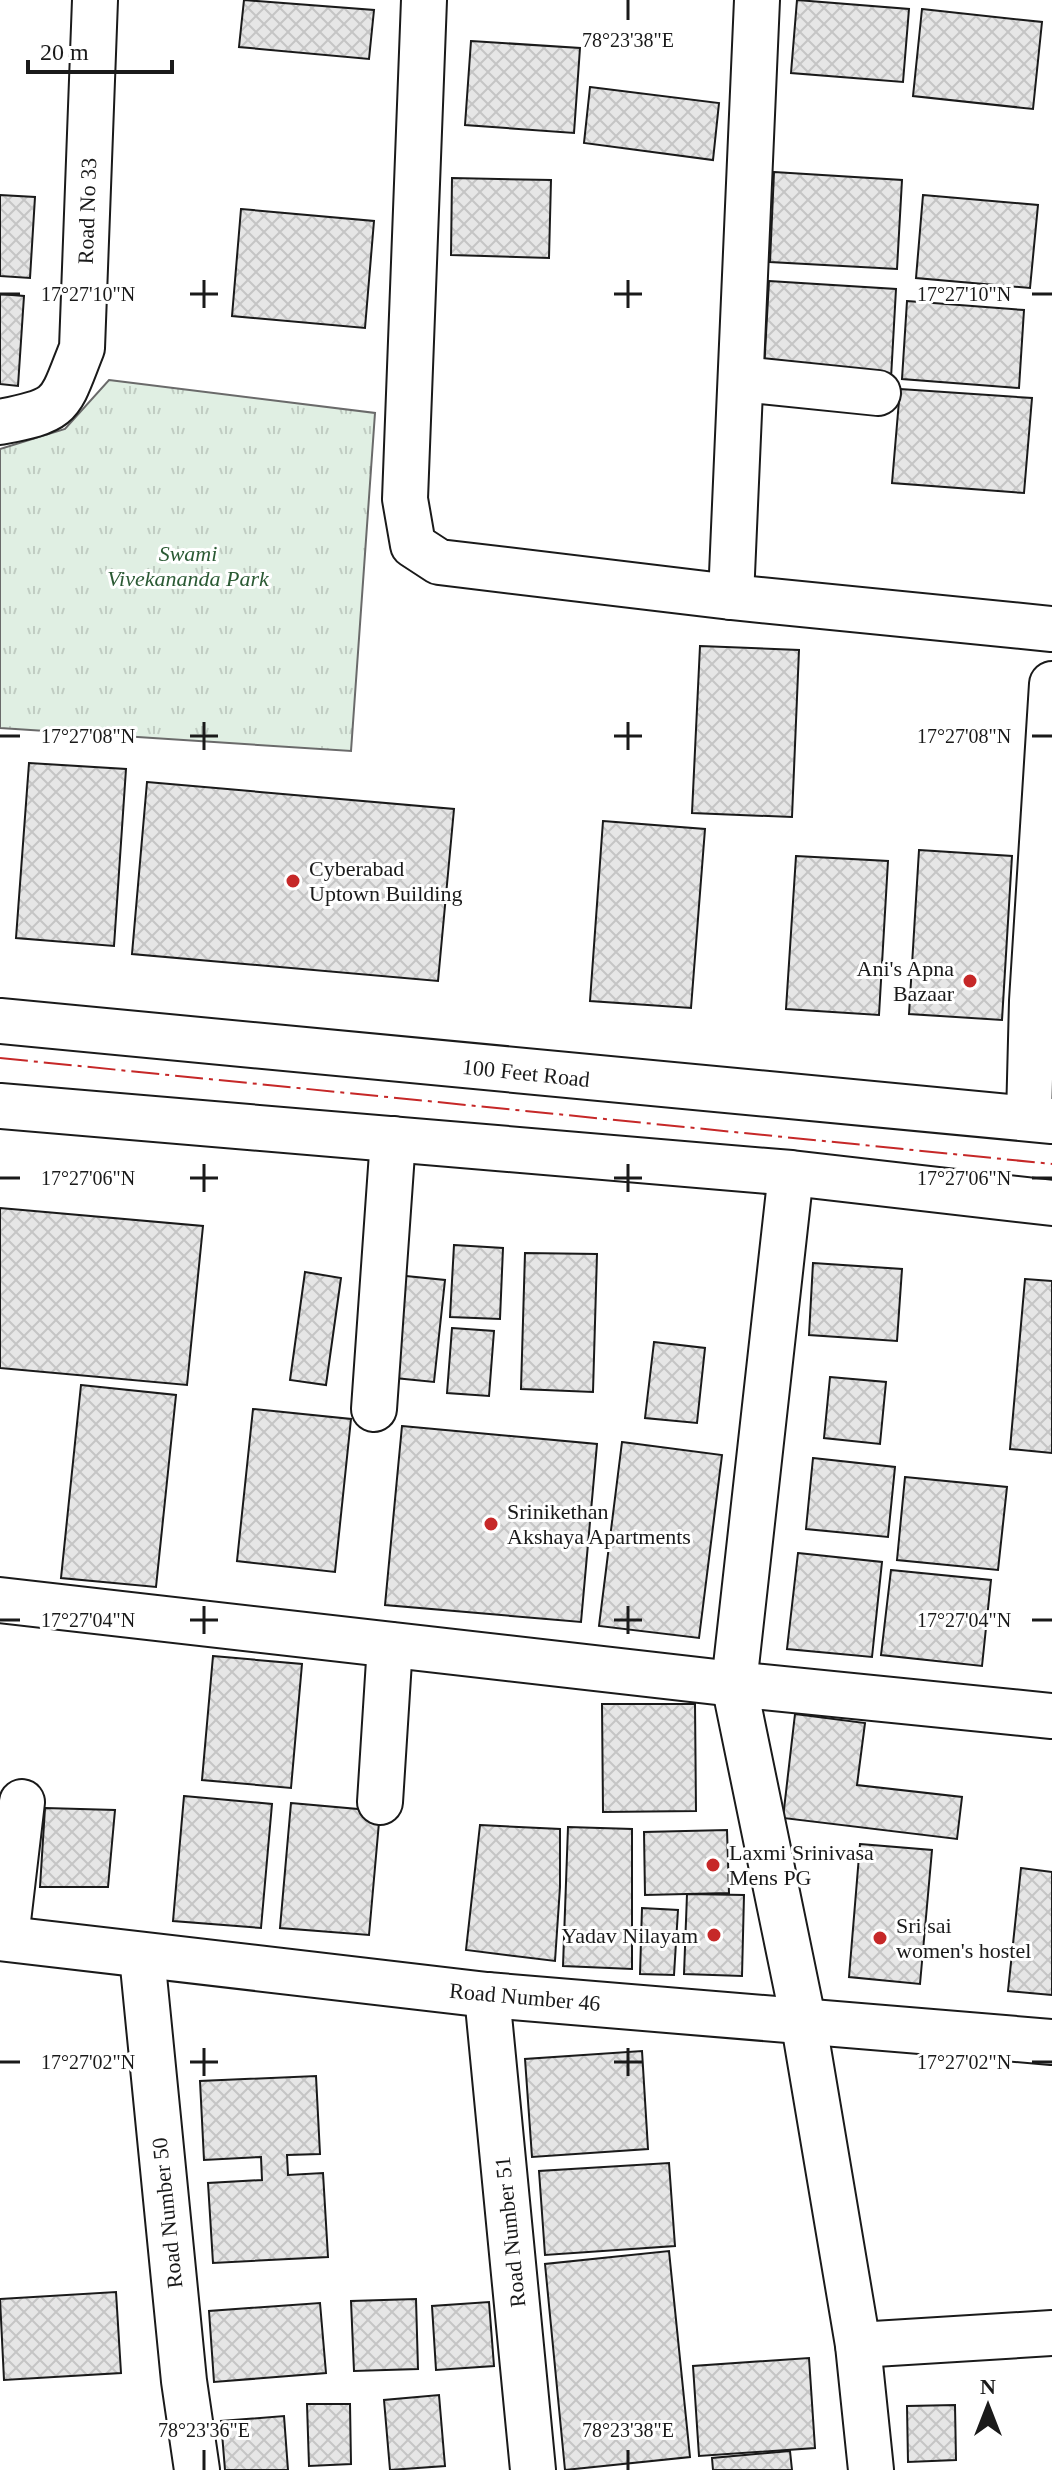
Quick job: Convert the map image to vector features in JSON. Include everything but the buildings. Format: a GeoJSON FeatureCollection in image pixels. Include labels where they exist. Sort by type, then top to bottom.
{"type":"FeatureCollection","features":[{"type":"Feature","properties":{"kind":"street","name":"Road No 33"},"geometry":{"type":"LineString","coordinates":[[35,422],[62,399],[82,348],[95,0]]}},
{"type":"Feature","properties":{"kind":"street"},"geometry":{"type":"LineString","coordinates":[[424,0],[405,499],[413,545],[439,562],[731,597],[1052,629]]}},
{"type":"Feature","properties":{"kind":"street"},"geometry":{"type":"LineString","coordinates":[[731,597],[757,0]]}},
{"type":"Feature","properties":{"kind":"street"},"geometry":{"type":"LineString","coordinates":[[742,379],[878,393]]}},
{"type":"Feature","properties":{"kind":"street"},"geometry":{"type":"LineString","coordinates":[[1040,1120],[1032,1001],[1052,684]]}},
{"type":"Feature","properties":{"kind":"street","name":"100 Feet Road"},"geometry":{"type":"LineString","coordinates":[[0,1021],[1040,1120]]}},
{"type":"Feature","properties":{"kind":"street"},"geometry":{"type":"LineString","coordinates":[[0,1106],[791,1173],[1052,1203]]}},
{"type":"Feature","properties":{"kind":"street"},"geometry":{"type":"LineString","coordinates":[[374,1409],[393,1139]]}},
{"type":"Feature","properties":{"kind":"street"},"geometry":{"type":"LineString","coordinates":[[791,1173],[734,1684],[803,2019],[858,2345],[871,2470]]}},
{"type":"Feature","properties":{"kind":"street"},"geometry":{"type":"LineString","coordinates":[[0,1600],[734,1684],[1052,1716]]}},
{"type":"Feature","properties":{"kind":"street"},"geometry":{"type":"LineString","coordinates":[[380,1802],[390,1645]]}},
{"type":"Feature","properties":{"kind":"street"},"geometry":{"type":"LineString","coordinates":[[3,1938],[22,1802]]}},
{"type":"Feature","properties":{"kind":"street","name":"Road Number 46"},"geometry":{"type":"LineString","coordinates":[[3,1938],[487,1995],[1052,2042]]}},
{"type":"Feature","properties":{"kind":"street","name":"Road Number 50"},"geometry":{"type":"LineString","coordinates":[[142,1956],[184,2381],[197,2470]]}},
{"type":"Feature","properties":{"kind":"street","name":"Road Number 51"},"geometry":{"type":"LineString","coordinates":[[487,1995],[533,2470]]}},
{"type":"Feature","properties":{"kind":"street"},"geometry":{"type":"LineString","coordinates":[[858,2345],[1052,2333]]}},
{"type":"Feature","properties":{"kind":"green space","name":"Swami Vivekananda Park"},"geometry":{"type":"Polygon","coordinates":[[[109,380],[375,413],[351,751],[0,728],[0,449],[65,429],[109,380]]]}},
{"type":"Feature","properties":{"kind":"power"},"geometry":{"type":"LineString","coordinates":[[0,1058],[1052,1164]]}},
{"type":"Feature","properties":{"kind":"place","name":"Cyberabad Uptown Building"},"geometry":{"type":"Point","coordinates":[293,881]}},
{"type":"Feature","properties":{"kind":"place","name":"Ani's Apna Bazaar"},"geometry":{"type":"Point","coordinates":[970,981]}},
{"type":"Feature","properties":{"kind":"place","name":"Srinikethan Akshaya Apartments"},"geometry":{"type":"Point","coordinates":[491,1524]}},
{"type":"Feature","properties":{"kind":"place","name":"Laxmi Srinivasa Mens PG"},"geometry":{"type":"Point","coordinates":[713,1865]}},
{"type":"Feature","properties":{"kind":"place","name":"Yadav Nilayam"},"geometry":{"type":"Point","coordinates":[714,1935]}},
{"type":"Feature","properties":{"kind":"place","name":"Sri sai women's hostel"},"geometry":{"type":"Point","coordinates":[880,1938]}}]}
